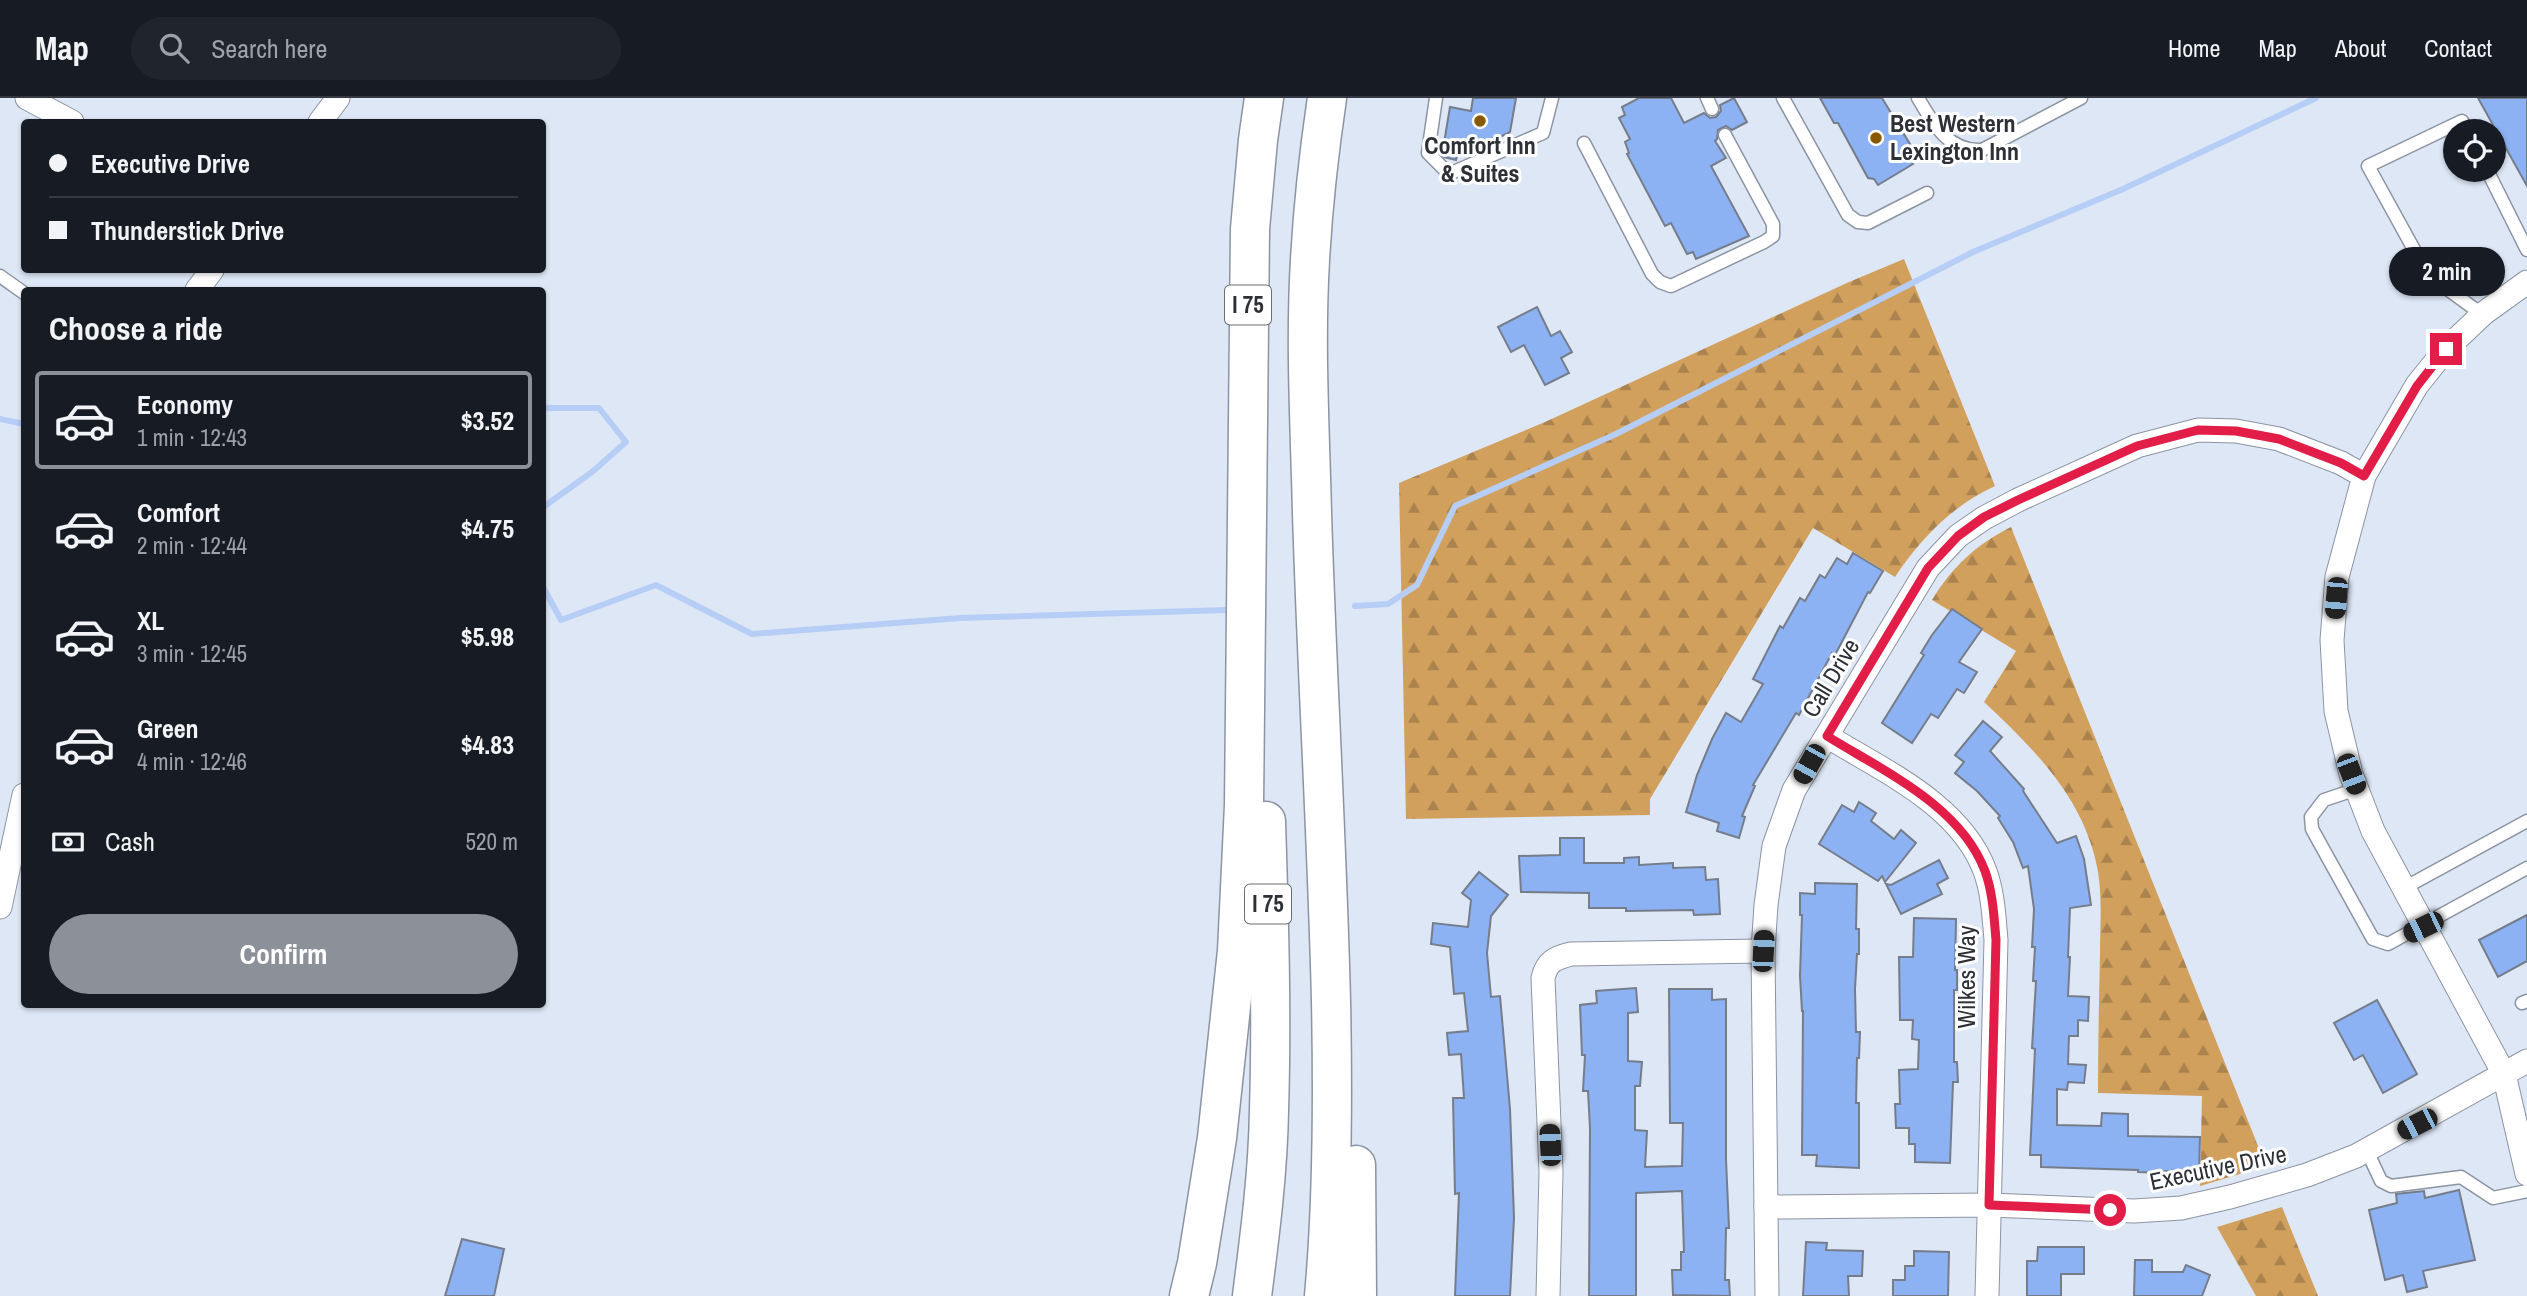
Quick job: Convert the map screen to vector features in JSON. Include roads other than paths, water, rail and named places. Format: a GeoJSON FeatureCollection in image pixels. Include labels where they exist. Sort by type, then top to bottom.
{"type":"FeatureCollection","features":[{"type":"Feature","properties":{"kind":"highway","name":"I 75"},"geometry":{"type":"LineString","coordinates":[[1252,1296],[1261,1224],[1269,1112],[1271,986],[1265,774],[1248,512],[1250,229],[1264,98]]}},
{"type":"Feature","properties":{"kind":"highway","name":"I 75"},"geometry":{"type":"LineString","coordinates":[[1324,1296],[1329,1240],[1332,1082],[1329,919],[1315,623],[1308,382],[1310,261],[1326,98]]}},
{"type":"Feature","properties":{"kind":"highway"},"geometry":{"type":"LineString","coordinates":[[1189,1296],[1197,1263],[1217,1138],[1237,951],[1244,805],[1248,512]]}},
{"type":"Feature","properties":{"kind":"highway"},"geometry":{"type":"LineString","coordinates":[[1315,623],[1357,1175],[1357,1296]]}},
{"type":"Feature","properties":{"kind":"street"},"geometry":{"type":"LineString","coordinates":[[27,98],[66,119]]}},
{"type":"Feature","properties":{"kind":"street"},"geometry":{"type":"LineString","coordinates":[[322,119],[338,98]]}},
{"type":"Feature","properties":{"kind":"street"},"geometry":{"type":"LineString","coordinates":[[2527,282],[2483,315],[2446,349],[2417,386],[2364,476],[2337,578],[2332,640],[2336,710],[2357,789],[2373,831],[2504,1074],[2527,1174]]}},
{"type":"Feature","properties":{"kind":"street","name":"Call Drive"},"geometry":{"type":"LineString","coordinates":[[1767,1296],[1763,951],[1773,846],[1794,790],[1928,568],[1958,536],[1984,517],[2137,446],[2198,430],[2236,431],[2279,439],[2341,463],[2364,476]]}},
{"type":"Feature","properties":{"kind":"street","name":"Wilkes Way"},"geometry":{"type":"LineString","coordinates":[[1827,736],[1924,796],[1949,817],[1970,843],[1984,870],[1993,904],[1996,940],[1987,1296]]}},
{"type":"Feature","properties":{"kind":"street"},"geometry":{"type":"LineString","coordinates":[[0,907],[21,808]]}},
{"type":"Feature","properties":{"kind":"street"},"geometry":{"type":"LineString","coordinates":[[1548,1296],[1551,1172],[1542,978],[1545,967],[1556,958],[1571,954],[1763,951]]}},
{"type":"Feature","properties":{"kind":"street","name":"Executive Drive"},"geometry":{"type":"LineString","coordinates":[[1766,1207],[1989,1205],[2134,1211],[2181,1208],[2307,1175],[2367,1151],[2527,1062]]}},
{"type":"Feature","properties":{"kind":"lane"},"geometry":{"type":"LineString","coordinates":[[1436,98],[1428,153],[1449,174],[1543,133],[1552,98]]}},
{"type":"Feature","properties":{"kind":"lane"},"geometry":{"type":"LineString","coordinates":[[1783,98],[1848,215],[1858,222],[1868,223],[1927,193]]}},
{"type":"Feature","properties":{"kind":"lane"},"geometry":{"type":"LineString","coordinates":[[1918,98],[1936,130],[1967,151],[1982,150],[2081,98]]}},
{"type":"Feature","properties":{"kind":"lane"},"geometry":{"type":"LineString","coordinates":[[2443,130],[2368,166],[2428,275],[2483,315]]}},
{"type":"Feature","properties":{"kind":"lane"},"geometry":{"type":"LineString","coordinates":[[1584,143],[1652,274],[1660,282],[1671,285],[1773,236],[1773,224],[1725,135]]}},
{"type":"Feature","properties":{"kind":"lane"},"geometry":{"type":"LineString","coordinates":[[2493,182],[2527,250]]}},
{"type":"Feature","properties":{"kind":"lane"},"geometry":{"type":"LineString","coordinates":[[0,276],[21,291]]}},
{"type":"Feature","properties":{"kind":"lane"},"geometry":{"type":"LineString","coordinates":[[2357,789],[2324,800],[2311,817],[2312,829],[2373,939],[2388,944],[2527,868]]}},
{"type":"Feature","properties":{"kind":"lane"},"geometry":{"type":"LineString","coordinates":[[2403,888],[2527,821]]}},
{"type":"Feature","properties":{"kind":"lane"},"geometry":{"type":"LineString","coordinates":[[2367,1151],[2381,1181],[2391,1186],[2461,1177],[2493,1198],[2527,1191]]}},
{"type":"Feature","properties":{"kind":"waterway"},"geometry":{"type":"LineString","coordinates":[[1355,606],[1388,604],[1417,585],[1455,506],[1616,434],[1973,252],[2123,189],[2316,98]]}},
{"type":"Feature","properties":{"kind":"waterway"},"geometry":{"type":"LineString","coordinates":[[546,408],[599,408],[626,442],[592,472],[546,505]]}},
{"type":"Feature","properties":{"kind":"waterway"},"geometry":{"type":"LineString","coordinates":[[0,419],[21,423]]}},
{"type":"Feature","properties":{"kind":"waterway"},"geometry":{"type":"LineString","coordinates":[[546,592],[561,620],[656,585],[752,634],[960,618],[1227,610]]}},
{"type":"Feature","properties":{"kind":"place","name":"Comfort Inn & Suites"},"geometry":{"type":"Point","coordinates":[1480,121]}},
{"type":"Feature","properties":{"kind":"place","name":"Best Western Lexington Inn"},"geometry":{"type":"Point","coordinates":[1876,138]}}]}
